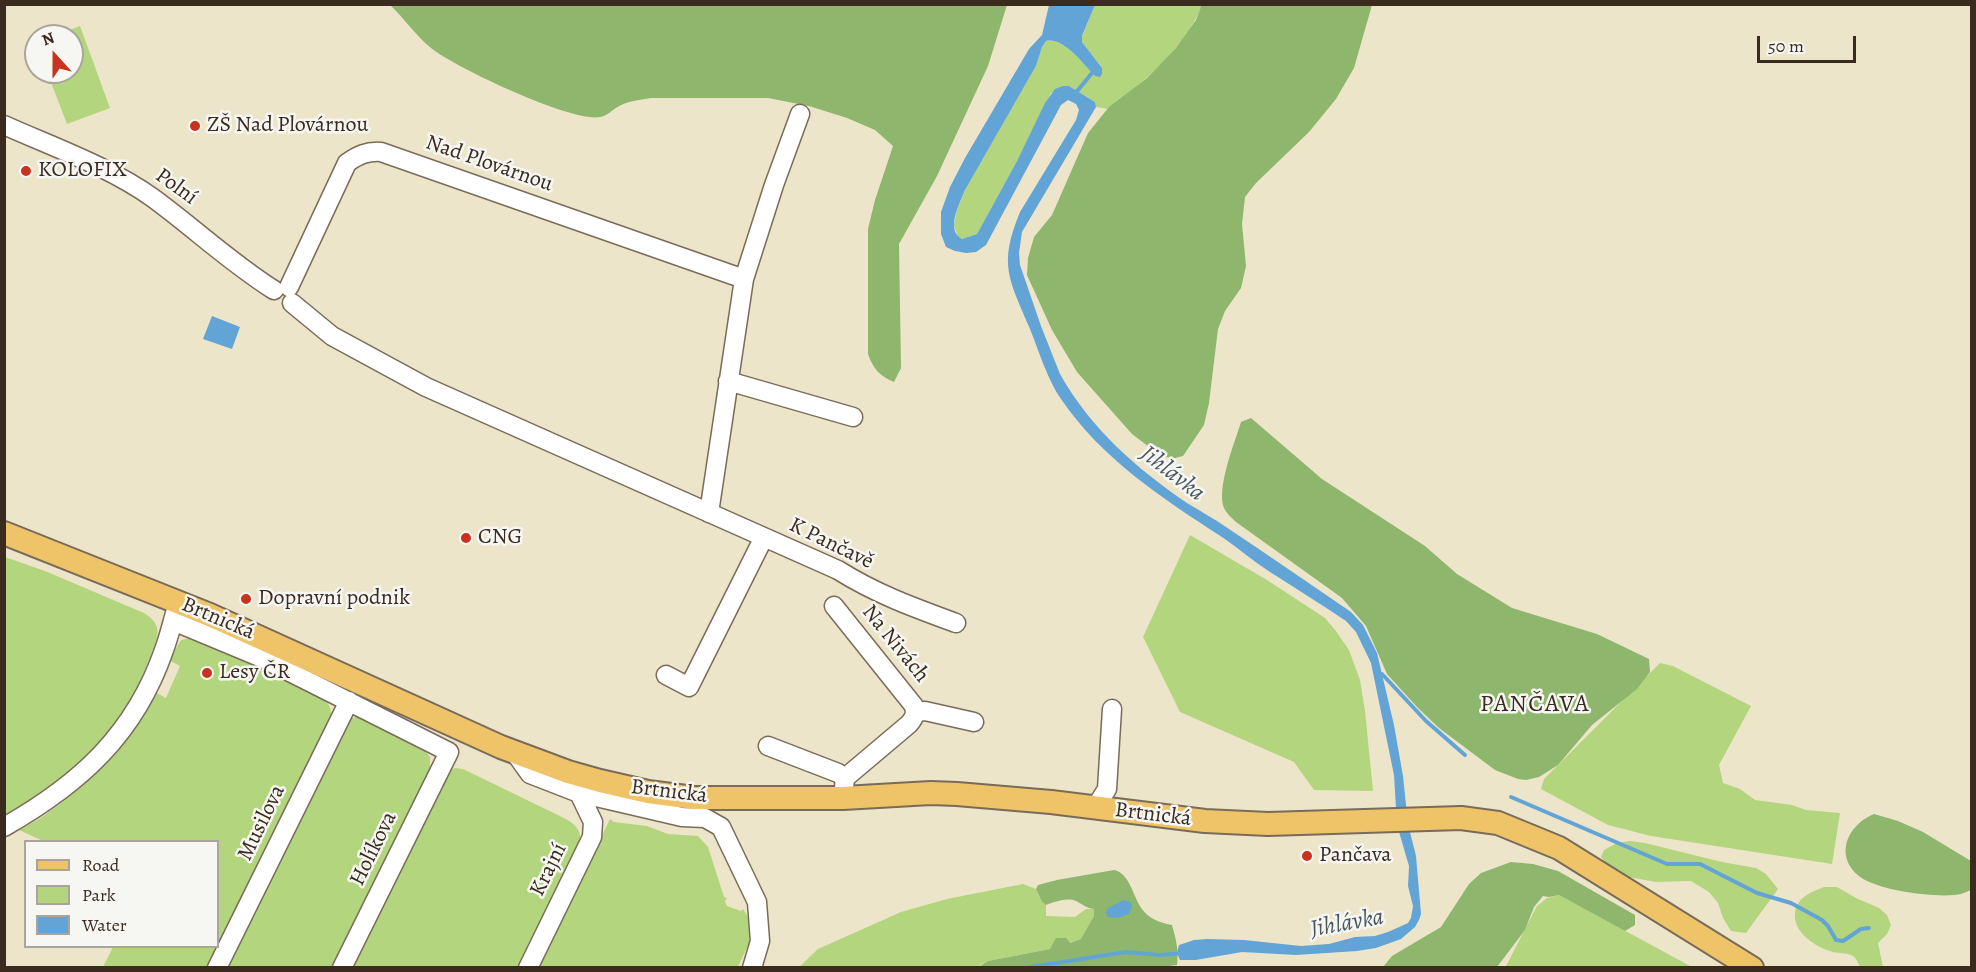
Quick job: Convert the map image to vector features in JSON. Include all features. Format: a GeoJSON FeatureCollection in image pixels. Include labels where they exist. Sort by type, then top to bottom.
{"type":"FeatureCollection","features":[{"type":"Feature","properties":{"kind":"main road","name":"Brtnická"},"geometry":{"type":"LineString","coordinates":[[4,533],[176,611],[307,658],[515,753],[568,772],[648,792],[694,798],[844,788],[957,794],[1205,821],[1268,824],[1461,818],[1498,824],[1559,848],[1752,968]]}},
{"type":"Feature","properties":{"kind":"street"},"geometry":{"type":"LineString","coordinates":[[709,513],[744,279],[774,185],[800,114]]}},
{"type":"Feature","properties":{"kind":"street","name":"Polní"},"geometry":{"type":"LineString","coordinates":[[4,125],[122,178],[153,197],[253,277],[285,294]]}},
{"type":"Feature","properties":{"kind":"street","name":"Nad Plovárnou"},"geometry":{"type":"LineString","coordinates":[[285,294],[347,163],[365,153],[381,152],[744,279]]}},
{"type":"Feature","properties":{"kind":"street"},"geometry":{"type":"LineString","coordinates":[[285,294],[332,336],[426,387],[763,538]]}},
{"type":"Feature","properties":{"kind":"street"},"geometry":{"type":"LineString","coordinates":[[728,381],[853,417]]}},
{"type":"Feature","properties":{"kind":"street","name":"K Pančavě"},"geometry":{"type":"LineString","coordinates":[[666,675],[689,687],[763,538],[838,570],[863,586],[891,599],[956,623]]}},
{"type":"Feature","properties":{"kind":"street","name":"Na Nivách"},"geometry":{"type":"LineString","coordinates":[[834,606],[914,706],[916,712],[909,724],[844,788]]}},
{"type":"Feature","properties":{"kind":"street"},"geometry":{"type":"LineString","coordinates":[[4,827],[66,788],[94,763],[130,719],[152,680],[164,651],[176,611]]}},
{"type":"Feature","properties":{"kind":"street","name":"Brtnická"},"geometry":{"type":"LineString","coordinates":[[176,611],[262,658],[449,752]]}},
{"type":"Feature","properties":{"kind":"street","name":"Musilova"},"geometry":{"type":"LineString","coordinates":[[217,968],[349,701]]}},
{"type":"Feature","properties":{"kind":"street"},"geometry":{"type":"LineString","coordinates":[[1095,808],[1107,789],[1112,709]]}},
{"type":"Feature","properties":{"kind":"street","name":"Na Nivách"},"geometry":{"type":"LineString","coordinates":[[916,712],[926,711],[974,722]]}},
{"type":"Feature","properties":{"kind":"street"},"geometry":{"type":"LineString","coordinates":[[768,746],[838,773],[844,788]]}},
{"type":"Feature","properties":{"kind":"street","name":"Holíkova"},"geometry":{"type":"LineString","coordinates":[[342,968],[449,752]]}},
{"type":"Feature","properties":{"kind":"street"},"geometry":{"type":"LineString","coordinates":[[515,753],[530,774],[579,794],[682,817],[705,818],[721,827],[757,903],[760,941],[752,968]]}},
{"type":"Feature","properties":{"kind":"street","name":"Krajní"},"geometry":{"type":"LineString","coordinates":[[528,968],[592,837],[593,822],[579,794]]}},
{"type":"Feature","properties":{"kind":"green space"},"geometry":{"type":"Polygon","coordinates":[[[1202,4],[1372,5],[1354,68],[1336,99],[1309,132],[1256,183],[1245,197],[1242,224],[1246,266],[1241,288],[1225,311],[1218,329],[1204,425],[1183,456],[1171,459],[1153,450],[1132,434],[1077,372],[1052,330],[1027,275],[1028,258],[1034,237],[1052,215],[1088,133],[1109,107],[1147,78],[1176,48],[1196,20],[1202,4]]]}},
{"type":"Feature","properties":{"kind":"green space"},"geometry":{"type":"Polygon","coordinates":[[[390,5],[1007,5],[988,66],[937,176],[899,244],[901,368],[894,382],[878,371],[868,354],[868,229],[893,146],[875,130],[809,106],[768,98],[651,98],[624,104],[607,115],[586,117],[541,103],[463,68],[431,48],[390,5]]]}},
{"type":"Feature","properties":{"kind":"green space"},"geometry":{"type":"Polygon","coordinates":[[[1095,5],[1202,5],[1195,21],[1175,50],[1150,75],[1108,109],[1096,107],[1095,102],[1069,86],[1051,93],[977,234],[962,239],[958,237],[954,225],[966,188],[1036,66],[1046,41],[1060,43],[1066,47],[1095,76],[1102,68],[1082,42],[1095,5]]]}},
{"type":"Feature","properties":{"kind":"green space"},"geometry":{"type":"Polygon","coordinates":[[[84,37],[110,108],[67,124],[52,84],[84,84],[84,37]]]}},
{"type":"Feature","properties":{"kind":"green space"},"geometry":{"type":"Polygon","coordinates":[[[1251,418],[1322,479],[1425,546],[1457,574],[1512,608],[1597,634],[1649,659],[1650,672],[1637,689],[1592,725],[1558,765],[1539,777],[1526,780],[1495,770],[1439,728],[1387,674],[1366,626],[1342,598],[1236,522],[1226,512],[1222,489],[1227,465],[1241,422],[1251,418]]]}},
{"type":"Feature","properties":{"kind":"green space"},"geometry":{"type":"Polygon","coordinates":[[[1190,535],[1267,580],[1325,618],[1336,631],[1349,650],[1360,680],[1373,791],[1314,790],[1294,762],[1180,712],[1143,637],[1190,535]]]}},
{"type":"Feature","properties":{"kind":"green space"},"geometry":{"type":"Polygon","coordinates":[[[5,557],[45,571],[144,613],[155,623],[158,633],[134,693],[102,741],[59,782],[5,817],[5,557]]]}},
{"type":"Feature","properties":{"kind":"green space"},"geometry":{"type":"Polygon","coordinates":[[[195,637],[315,692],[328,703],[331,711],[331,720],[219,947],[219,840],[41,840],[19,830],[52,810],[102,767],[130,736],[155,692],[166,698],[180,666],[169,660],[181,640],[195,637]]]}},
{"type":"Feature","properties":{"kind":"green space"},"geometry":{"type":"Polygon","coordinates":[[[1660,663],[1673,666],[1751,706],[1719,765],[1723,783],[1740,789],[1755,800],[1792,805],[1806,810],[1840,813],[1832,864],[1651,836],[1608,825],[1541,789],[1544,779],[1660,663]]]}},
{"type":"Feature","properties":{"kind":"green space"},"geometry":{"type":"Polygon","coordinates":[[[359,716],[420,744],[430,757],[430,768],[333,967],[227,968],[346,726],[350,719],[359,716]]]}},
{"type":"Feature","properties":{"kind":"green space"},"geometry":{"type":"Polygon","coordinates":[[[463,769],[564,818],[574,825],[580,834],[580,843],[519,967],[350,968],[450,770],[463,769]]]}},
{"type":"Feature","properties":{"kind":"green space"},"geometry":{"type":"Polygon","coordinates":[[[1874,814],[1923,832],[1971,861],[1971,890],[1954,895],[1910,892],[1876,885],[1856,873],[1849,865],[1846,855],[1849,836],[1855,827],[1874,814]]]}},
{"type":"Feature","properties":{"kind":"green space"},"geometry":{"type":"Polygon","coordinates":[[[610,819],[614,822],[647,826],[668,834],[698,836],[708,847],[724,897],[727,898],[725,901],[727,906],[741,911],[743,909],[751,922],[749,943],[738,967],[537,968],[610,819]]]}},
{"type":"Feature","properties":{"kind":"green space"},"geometry":{"type":"Polygon","coordinates":[[[1630,841],[1756,868],[1766,874],[1778,889],[1746,933],[1731,931],[1718,903],[1709,892],[1691,881],[1656,882],[1618,875],[1611,870],[1601,857],[1604,850],[1617,843],[1630,841]]]}},
{"type":"Feature","properties":{"kind":"green space"},"geometry":{"type":"Polygon","coordinates":[[[1511,862],[1533,864],[1558,871],[1635,915],[1635,925],[1625,931],[1559,895],[1543,896],[1534,907],[1525,930],[1497,967],[1383,967],[1392,956],[1441,927],[1469,884],[1481,873],[1511,862]]]}},
{"type":"Feature","properties":{"kind":"green space"},"geometry":{"type":"Polygon","coordinates":[[[1114,870],[1128,880],[1139,904],[1148,915],[1172,925],[1177,945],[1177,965],[1155,968],[977,968],[988,961],[1050,949],[1056,938],[1066,938],[1070,943],[1081,939],[1094,916],[1094,909],[1069,900],[1046,905],[1042,902],[1036,889],[1038,885],[1057,880],[1114,870]]]}},
{"type":"Feature","properties":{"kind":"green space"},"geometry":{"type":"Polygon","coordinates":[[[1023,884],[1036,889],[1042,902],[1046,905],[1046,916],[1075,917],[1086,909],[1094,909],[1094,916],[1082,939],[1050,949],[988,961],[977,967],[798,968],[818,949],[901,912],[947,899],[1023,884]]]}},
{"type":"Feature","properties":{"kind":"green space"},"geometry":{"type":"Polygon","coordinates":[[[1824,887],[1837,887],[1879,908],[1887,915],[1891,925],[1887,934],[1878,943],[1883,967],[1860,967],[1853,956],[1824,949],[1811,942],[1801,932],[1795,920],[1796,907],[1810,893],[1824,887]]]}},
{"type":"Feature","properties":{"kind":"green space"},"geometry":{"type":"Polygon","coordinates":[[[1559,895],[1692,967],[1505,968],[1537,906],[1547,898],[1559,895]]]}},
{"type":"Feature","properties":{"kind":"green space"},"geometry":{"type":"Polygon","coordinates":[[[112,948],[218,948],[209,967],[103,967],[112,948]]]}},
{"type":"Feature","properties":{"kind":"water"},"geometry":{"type":"Polygon","coordinates":[[[1049,5],[1095,5],[1082,36],[1082,42],[1102,68],[1102,74],[1100,77],[1095,76],[1060,43],[1046,41],[1036,66],[965,190],[955,216],[957,235],[962,239],[977,234],[1017,161],[1045,103],[1055,89],[1069,86],[1095,102],[1096,107],[1022,232],[1020,265],[1041,326],[1060,374],[1072,394],[1100,430],[1116,446],[1168,490],[1351,612],[1363,625],[1377,653],[1394,725],[1408,824],[1416,856],[1421,914],[1415,927],[1401,939],[1376,948],[1357,951],[1296,955],[1242,952],[1196,960],[1180,960],[1177,953],[1179,945],[1194,940],[1244,940],[1301,946],[1329,944],[1388,932],[1408,923],[1411,918],[1413,906],[1408,886],[1409,866],[1397,825],[1394,775],[1371,663],[1356,632],[1346,621],[1264,568],[1134,476],[1077,421],[1047,374],[1012,284],[1009,272],[1009,246],[1020,212],[1076,120],[1079,110],[1076,104],[1068,100],[1061,105],[986,245],[976,252],[966,253],[946,247],[941,234],[941,212],[950,187],[1029,49],[1042,35],[1049,5]]]}},
{"type":"Feature","properties":{"kind":"water"},"geometry":{"type":"Polygon","coordinates":[[[212,316],[240,327],[232,349],[203,339],[212,316]]]}},
{"type":"Feature","properties":{"kind":"water"},"geometry":{"type":"Polygon","coordinates":[[[1124,900],[1130,902],[1132,906],[1129,914],[1117,918],[1108,917],[1106,913],[1108,908],[1124,900]]]}},
{"type":"Feature","properties":{"kind":"waterway"},"geometry":{"type":"LineString","coordinates":[[1074,95],[1092,73]]}},
{"type":"Feature","properties":{"kind":"waterway"},"geometry":{"type":"LineString","coordinates":[[1379,674],[1382,674],[1426,721],[1465,755]]}},
{"type":"Feature","properties":{"kind":"waterway"},"geometry":{"type":"LineString","coordinates":[[1511,797],[1667,864],[1700,864],[1757,893],[1791,903],[1822,920],[1836,940],[1843,941],[1861,929],[1869,928]]}},
{"type":"Feature","properties":{"kind":"waterway","name":"Jihlávka"},"geometry":{"type":"LineString","coordinates":[[1025,968],[1126,952],[1161,955],[1182,953]]}},
{"type":"Feature","properties":{"kind":"place","name":"ZŠ Nad Plovárnou"},"geometry":{"type":"Point","coordinates":[195,126]}},
{"type":"Feature","properties":{"kind":"place","name":"KOLOFIX"},"geometry":{"type":"Point","coordinates":[26,171]}},
{"type":"Feature","properties":{"kind":"place","name":"CNG"},"geometry":{"type":"Point","coordinates":[466,538]}},
{"type":"Feature","properties":{"kind":"place","name":"Dopravní podnik"},"geometry":{"type":"Point","coordinates":[246,599]}},
{"type":"Feature","properties":{"kind":"place","name":"Lesy ČR"},"geometry":{"type":"Point","coordinates":[207,673]}},
{"type":"Feature","properties":{"kind":"place","name":"Pančava"},"geometry":{"type":"Point","coordinates":[1307,856]}},
{"type":"Feature","properties":{"kind":"district","name":"PANČAVA"},"geometry":{"type":"Point","coordinates":[1535,705]}}]}
